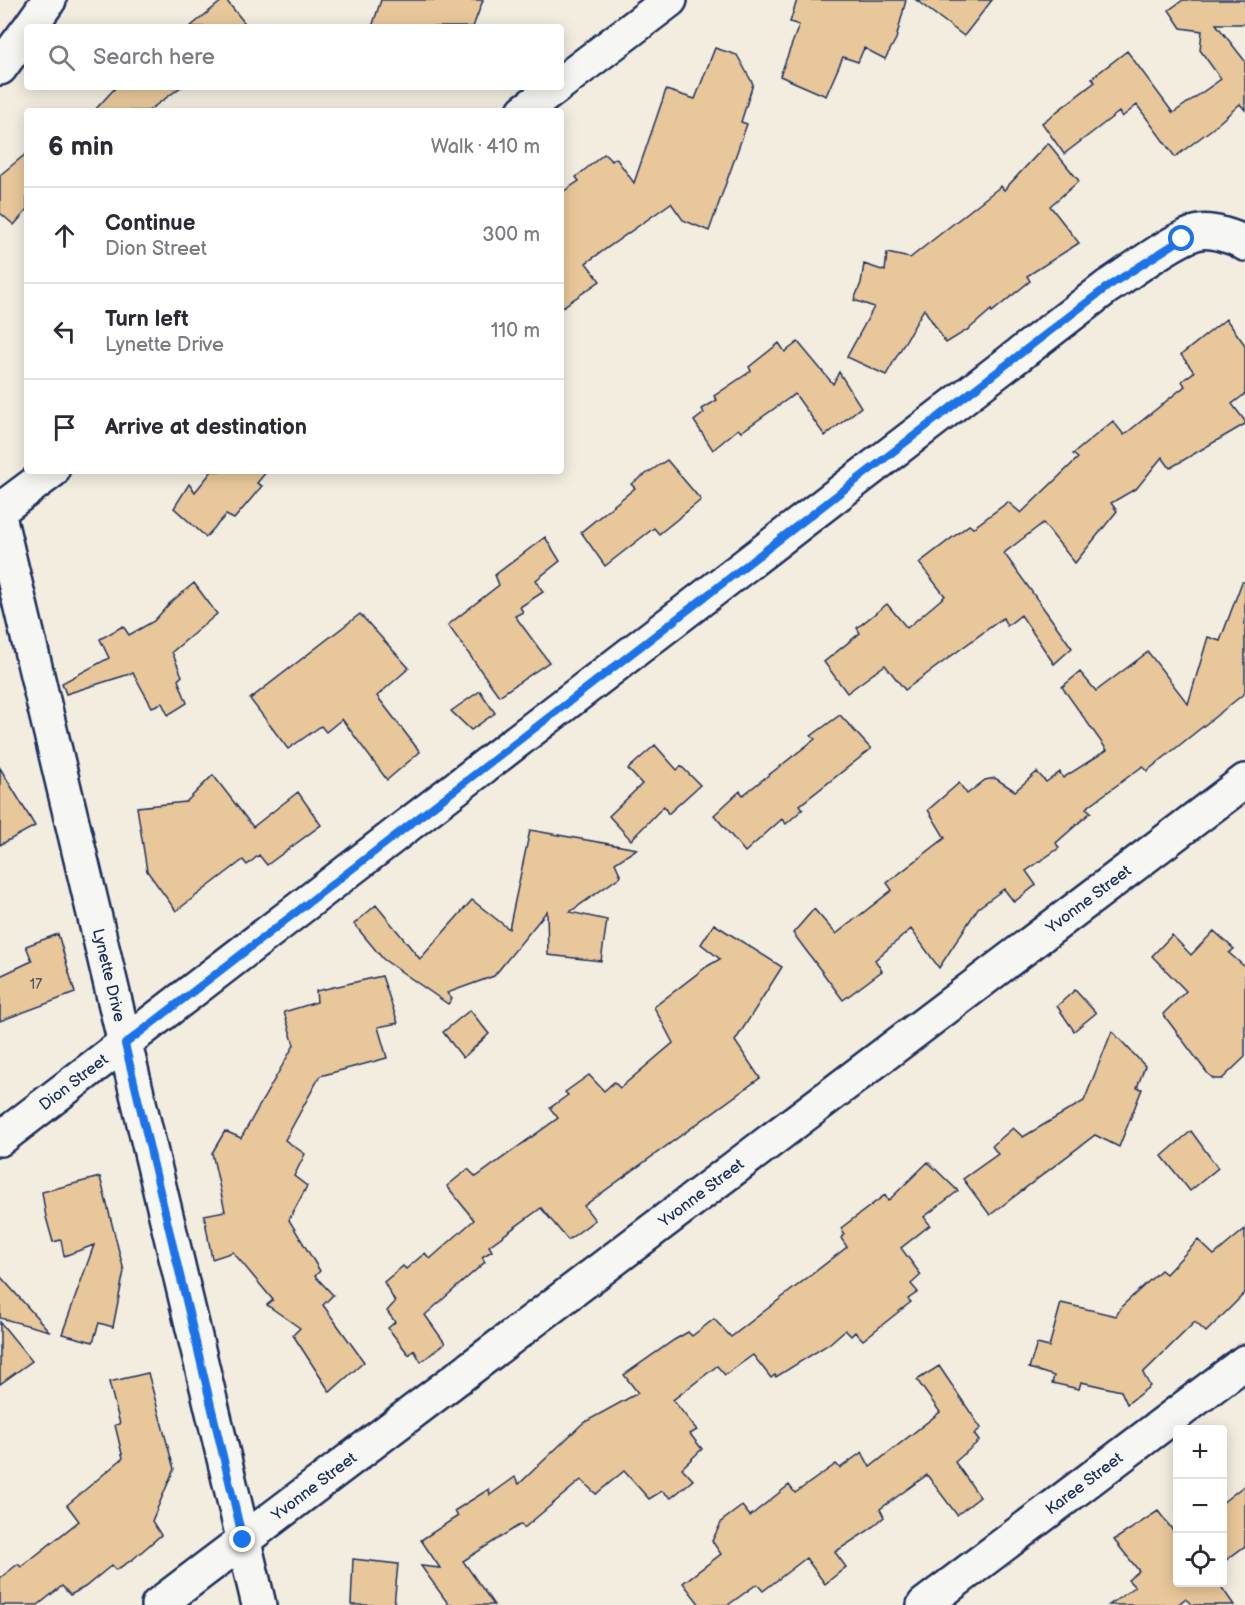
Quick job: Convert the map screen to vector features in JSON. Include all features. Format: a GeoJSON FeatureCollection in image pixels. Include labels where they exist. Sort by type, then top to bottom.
{"type":"FeatureCollection","features":[{"type":"Feature","properties":{"kind":"street"},"geometry":{"type":"LineString","coordinates":[[32,24],[49,0]]}},
{"type":"Feature","properties":{"kind":"street"},"geometry":{"type":"LineString","coordinates":[[564,81],[670,0]]}},
{"type":"Feature","properties":{"kind":"street"},"geometry":{"type":"LineString","coordinates":[[0,68],[24,35]]}},
{"type":"Feature","properties":{"kind":"street"},"geometry":{"type":"LineString","coordinates":[[528,108],[552,90]]}},
{"type":"Feature","properties":{"kind":"street","name":"Dion Street"},"geometry":{"type":"LineString","coordinates":[[0,1139],[1107,287],[1182,239],[1202,232],[1239,239],[1245,244]]}},
{"type":"Feature","properties":{"kind":"street"},"geometry":{"type":"LineString","coordinates":[[0,510],[48,474]]}},
{"type":"Feature","properties":{"kind":"street","name":"Lynette Drive"},"geometry":{"type":"LineString","coordinates":[[0,520],[259,1605]]}},
{"type":"Feature","properties":{"kind":"street","name":"Yvonne Street"},"geometry":{"type":"LineString","coordinates":[[158,1605],[1245,781]]}},
{"type":"Feature","properties":{"kind":"street","name":"Karee Street"},"geometry":{"type":"LineString","coordinates":[[924,1605],[1245,1362]]}},
{"type":"Feature","properties":{"kind":"building"},"geometry":{"type":"Polygon","coordinates":[[[226,0],[246,24],[194,24],[226,0]]]}},
{"type":"Feature","properties":{"kind":"building"},"geometry":{"type":"Polygon","coordinates":[[[381,0],[483,0],[474,24],[373,24],[381,0]]]}},
{"type":"Feature","properties":{"kind":"building"},"geometry":{"type":"Polygon","coordinates":[[[797,0],[906,0],[896,39],[885,59],[864,48],[858,62],[843,57],[826,96],[780,76],[799,25],[790,22],[797,0]]]}},
{"type":"Feature","properties":{"kind":"building"},"geometry":{"type":"Polygon","coordinates":[[[916,0],[992,0],[964,36],[916,0]]]}},
{"type":"Feature","properties":{"kind":"building"},"geometry":{"type":"Polygon","coordinates":[[[1183,0],[1245,0],[1245,24],[1216,24],[1245,61],[1245,110],[1240,104],[1175,157],[1137,105],[1122,117],[1119,112],[1064,154],[1042,123],[1095,82],[1092,78],[1127,51],[1173,113],[1221,79],[1200,50],[1202,31],[1181,28],[1169,10],[1183,0]]]}},
{"type":"Feature","properties":{"kind":"building"},"geometry":{"type":"Polygon","coordinates":[[[715,48],[737,55],[753,84],[741,122],[747,124],[709,231],[683,220],[671,203],[586,263],[600,281],[564,306],[564,191],[579,181],[576,177],[604,154],[612,161],[616,158],[634,183],[666,90],[695,99],[715,48]]]}},
{"type":"Feature","properties":{"kind":"building"},"geometry":{"type":"Polygon","coordinates":[[[113,90],[177,90],[152,108],[97,108],[113,90]]]}},
{"type":"Feature","properties":{"kind":"building"},"geometry":{"type":"Polygon","coordinates":[[[1048,143],[1079,181],[1050,206],[1079,243],[1027,276],[1030,281],[969,329],[946,343],[924,309],[886,375],[847,357],[874,307],[854,300],[861,283],[864,264],[885,271],[887,253],[910,258],[1001,186],[1004,190],[1048,143]]]}},
{"type":"Feature","properties":{"kind":"building"},"geometry":{"type":"Polygon","coordinates":[[[24,155],[24,213],[14,225],[0,213],[0,175],[24,155]]]}},
{"type":"Feature","properties":{"kind":"building"},"geometry":{"type":"Polygon","coordinates":[[[1226,319],[1245,345],[1245,394],[1232,404],[1245,424],[1170,468],[1162,457],[1137,488],[1111,503],[1117,511],[1075,563],[1043,523],[1004,553],[1072,648],[1054,664],[1021,615],[1007,626],[1003,618],[905,690],[885,665],[847,693],[824,662],[860,633],[857,628],[887,604],[907,628],[945,596],[919,563],[969,525],[973,528],[1008,502],[1021,513],[1078,458],[1073,454],[1113,421],[1124,435],[1185,386],[1182,381],[1194,372],[1181,355],[1226,319]]]}},
{"type":"Feature","properties":{"kind":"building"},"geometry":{"type":"Polygon","coordinates":[[[798,342],[833,384],[839,372],[861,407],[825,436],[795,394],[741,432],[738,429],[713,450],[694,421],[704,413],[702,409],[717,400],[714,396],[751,371],[749,367],[779,343],[785,352],[798,342]]]}},
{"type":"Feature","properties":{"kind":"building"},"geometry":{"type":"Polygon","coordinates":[[[667,460],[701,500],[659,534],[654,528],[605,566],[581,532],[635,488],[631,484],[667,460]]]}},
{"type":"Feature","properties":{"kind":"building"},"geometry":{"type":"Polygon","coordinates":[[[210,474],[264,474],[257,483],[262,486],[234,519],[226,515],[206,537],[174,508],[189,484],[195,492],[210,474]]]}},
{"type":"Feature","properties":{"kind":"building"},"geometry":{"type":"Polygon","coordinates":[[[545,537],[560,561],[536,580],[543,592],[520,607],[523,612],[515,616],[549,662],[499,696],[448,625],[499,585],[495,575],[545,537]]]}},
{"type":"Feature","properties":{"kind":"building"},"geometry":{"type":"Polygon","coordinates":[[[1242,582],[1245,582],[1245,693],[1147,771],[1143,766],[1086,808],[1091,812],[1056,843],[1059,848],[1026,871],[1036,885],[1014,902],[1004,889],[978,908],[939,968],[911,929],[875,960],[882,971],[843,1000],[793,933],[814,909],[836,934],[892,890],[887,883],[945,838],[928,810],[959,783],[967,794],[985,780],[995,778],[1015,791],[1037,772],[1046,782],[1060,772],[1063,778],[1107,750],[1062,687],[1080,672],[1096,691],[1148,652],[1188,704],[1208,637],[1220,641],[1242,582]]]}},
{"type":"Feature","properties":{"kind":"building"},"geometry":{"type":"Polygon","coordinates":[[[194,583],[217,614],[172,652],[182,676],[178,680],[187,703],[168,715],[162,703],[152,707],[133,673],[66,694],[62,683],[109,658],[100,639],[123,626],[129,635],[154,621],[170,603],[194,583]]]}},
{"type":"Feature","properties":{"kind":"building"},"geometry":{"type":"Polygon","coordinates":[[[360,614],[409,668],[377,696],[420,752],[387,780],[342,719],[326,732],[321,726],[288,749],[250,699],[360,614]]]}},
{"type":"Feature","properties":{"kind":"building"},"geometry":{"type":"Polygon","coordinates":[[[480,691],[495,713],[471,730],[451,711],[480,691]]]}},
{"type":"Feature","properties":{"kind":"building"},"geometry":{"type":"Polygon","coordinates":[[[840,715],[871,749],[800,805],[803,809],[786,824],[782,819],[745,852],[714,815],[740,791],[743,795],[815,739],[811,736],[840,715]]]}},
{"type":"Feature","properties":{"kind":"building"},"geometry":{"type":"Polygon","coordinates":[[[655,745],[677,770],[681,766],[700,785],[668,814],[664,806],[631,840],[609,816],[642,784],[628,769],[655,745]]]}},
{"type":"Feature","properties":{"kind":"building"},"geometry":{"type":"Polygon","coordinates":[[[0,768],[35,826],[0,845],[0,768]]]}},
{"type":"Feature","properties":{"kind":"building"},"geometry":{"type":"Polygon","coordinates":[[[213,775],[253,827],[298,792],[321,825],[267,865],[259,855],[247,865],[243,860],[176,911],[147,871],[137,807],[186,802],[213,775]]]}},
{"type":"Feature","properties":{"kind":"building"},"geometry":{"type":"Polygon","coordinates":[[[530,830],[637,849],[615,863],[621,876],[570,912],[607,920],[601,961],[548,955],[547,911],[494,976],[447,993],[452,999],[448,1004],[383,959],[354,924],[376,905],[420,959],[472,900],[509,929],[530,830]]]}},
{"type":"Feature","properties":{"kind":"building"},"geometry":{"type":"Polygon","coordinates":[[[714,924],[782,967],[735,1041],[760,1078],[584,1206],[595,1220],[568,1240],[541,1208],[489,1246],[492,1251],[482,1257],[485,1262],[425,1315],[445,1343],[421,1362],[414,1350],[409,1355],[388,1328],[395,1322],[387,1311],[395,1302],[384,1282],[403,1266],[406,1269],[425,1253],[430,1259],[474,1220],[447,1186],[468,1169],[476,1177],[558,1118],[550,1108],[568,1095],[565,1092],[589,1075],[604,1091],[614,1082],[620,1088],[673,1043],[654,1007],[720,959],[701,944],[714,924]]]}},
{"type":"Feature","properties":{"kind":"building"},"geometry":{"type":"Polygon","coordinates":[[[1214,931],[1234,949],[1229,953],[1245,967],[1245,1057],[1222,1079],[1214,1079],[1208,1074],[1163,1014],[1186,991],[1152,956],[1172,935],[1191,955],[1214,931]]]}},
{"type":"Feature","properties":{"kind":"building"},"geometry":{"type":"Polygon","coordinates":[[[58,934],[75,993],[0,1021],[0,976],[32,961],[26,946],[58,934]]]}},
{"type":"Feature","properties":{"kind":"building"},"geometry":{"type":"Polygon","coordinates":[[[382,976],[398,1023],[378,1027],[387,1058],[320,1076],[285,1140],[305,1154],[294,1176],[307,1186],[289,1220],[320,1271],[315,1276],[333,1295],[323,1305],[364,1362],[330,1392],[293,1335],[300,1328],[267,1305],[273,1300],[233,1252],[212,1259],[204,1215],[225,1211],[212,1153],[225,1131],[241,1138],[294,1045],[284,1012],[317,1002],[316,991],[382,976]]]}},
{"type":"Feature","properties":{"kind":"building"},"geometry":{"type":"Polygon","coordinates":[[[1075,990],[1096,1013],[1074,1031],[1057,1006],[1075,990]]]}},
{"type":"Feature","properties":{"kind":"building"},"geometry":{"type":"Polygon","coordinates":[[[470,1010],[489,1034],[463,1058],[443,1032],[470,1010]]]}},
{"type":"Feature","properties":{"kind":"building"},"geometry":{"type":"Polygon","coordinates":[[[1112,1031],[1145,1066],[1137,1088],[1142,1089],[1119,1147],[1095,1135],[990,1215],[963,1179],[998,1154],[992,1146],[1013,1128],[1023,1137],[1084,1101],[1112,1031]]]}},
{"type":"Feature","properties":{"kind":"building"},"geometry":{"type":"Polygon","coordinates":[[[1191,1131],[1218,1168],[1190,1191],[1162,1156],[1191,1131]]]}},
{"type":"Feature","properties":{"kind":"building"},"geometry":{"type":"Polygon","coordinates":[[[928,1162],[958,1191],[924,1217],[930,1225],[901,1248],[921,1275],[911,1284],[918,1292],[908,1299],[911,1302],[863,1340],[855,1332],[851,1336],[845,1330],[829,1344],[776,1377],[775,1375],[771,1378],[753,1355],[725,1375],[717,1366],[673,1400],[697,1430],[690,1434],[702,1449],[682,1468],[693,1480],[671,1498],[662,1491],[649,1499],[624,1471],[596,1494],[581,1480],[524,1528],[521,1524],[463,1561],[494,1605],[449,1605],[421,1566],[440,1568],[421,1540],[458,1516],[454,1511],[489,1489],[490,1495],[515,1477],[519,1484],[583,1423],[638,1393],[624,1375],[674,1340],[688,1332],[692,1336],[714,1319],[731,1337],[847,1247],[841,1238],[844,1234],[841,1228],[885,1195],[888,1201],[928,1162]]]}},
{"type":"Feature","properties":{"kind":"building"},"geometry":{"type":"Polygon","coordinates":[[[100,1177],[124,1271],[113,1327],[99,1323],[93,1342],[62,1334],[94,1245],[64,1256],[61,1240],[53,1242],[42,1192],[100,1177]]]}},
{"type":"Feature","properties":{"kind":"building"},"geometry":{"type":"Polygon","coordinates":[[[1245,1229],[1245,1293],[1206,1332],[1195,1322],[1143,1373],[1150,1386],[1127,1404],[1121,1391],[1081,1382],[1079,1389],[1052,1383],[1054,1376],[1029,1368],[1037,1344],[1049,1347],[1061,1303],[1116,1316],[1122,1306],[1161,1270],[1166,1274],[1198,1240],[1214,1255],[1245,1229]]]}},
{"type":"Feature","properties":{"kind":"building"},"geometry":{"type":"Polygon","coordinates":[[[0,1276],[49,1331],[0,1318],[0,1276]]]}},
{"type":"Feature","properties":{"kind":"building"},"geometry":{"type":"Polygon","coordinates":[[[0,1322],[32,1361],[0,1384],[0,1322]]]}},
{"type":"Feature","properties":{"kind":"building"},"geometry":{"type":"Polygon","coordinates":[[[939,1366],[981,1428],[974,1434],[979,1441],[955,1462],[980,1497],[957,1515],[927,1475],[880,1509],[884,1517],[869,1530],[835,1552],[846,1567],[825,1584],[806,1558],[763,1591],[757,1584],[728,1605],[700,1605],[683,1583],[721,1554],[712,1541],[722,1521],[742,1506],[750,1516],[789,1485],[795,1493],[836,1464],[840,1468],[862,1452],[870,1467],[940,1412],[917,1380],[939,1366]]]}},
{"type":"Feature","properties":{"kind":"building"},"geometry":{"type":"Polygon","coordinates":[[[148,1373],[174,1469],[152,1521],[161,1535],[132,1560],[116,1570],[112,1565],[85,1587],[70,1595],[62,1586],[38,1605],[0,1605],[0,1578],[18,1564],[21,1567],[79,1521],[67,1505],[123,1458],[115,1425],[120,1424],[109,1382],[148,1373]]]}},
{"type":"Feature","properties":{"kind":"building"},"geometry":{"type":"Polygon","coordinates":[[[1245,1485],[1245,1546],[1227,1559],[1227,1533],[1227,1499],[1245,1485]]]}},
{"type":"Feature","properties":{"kind":"building"},"geometry":{"type":"Polygon","coordinates":[[[1158,1511],[1173,1530],[1173,1587],[1221,1587],[1234,1605],[1193,1605],[1185,1599],[1177,1605],[1109,1605],[1135,1587],[1128,1580],[1139,1571],[1114,1540],[1158,1511]]]}},
{"type":"Feature","properties":{"kind":"building"},"geometry":{"type":"Polygon","coordinates":[[[353,1559],[398,1564],[394,1605],[351,1605],[353,1559]]]}},
{"type":"Feature","properties":{"kind":"route"},"geometry":{"type":"LineString","coordinates":[[243,1540],[125,1044],[1107,287],[1182,239]]}}]}
